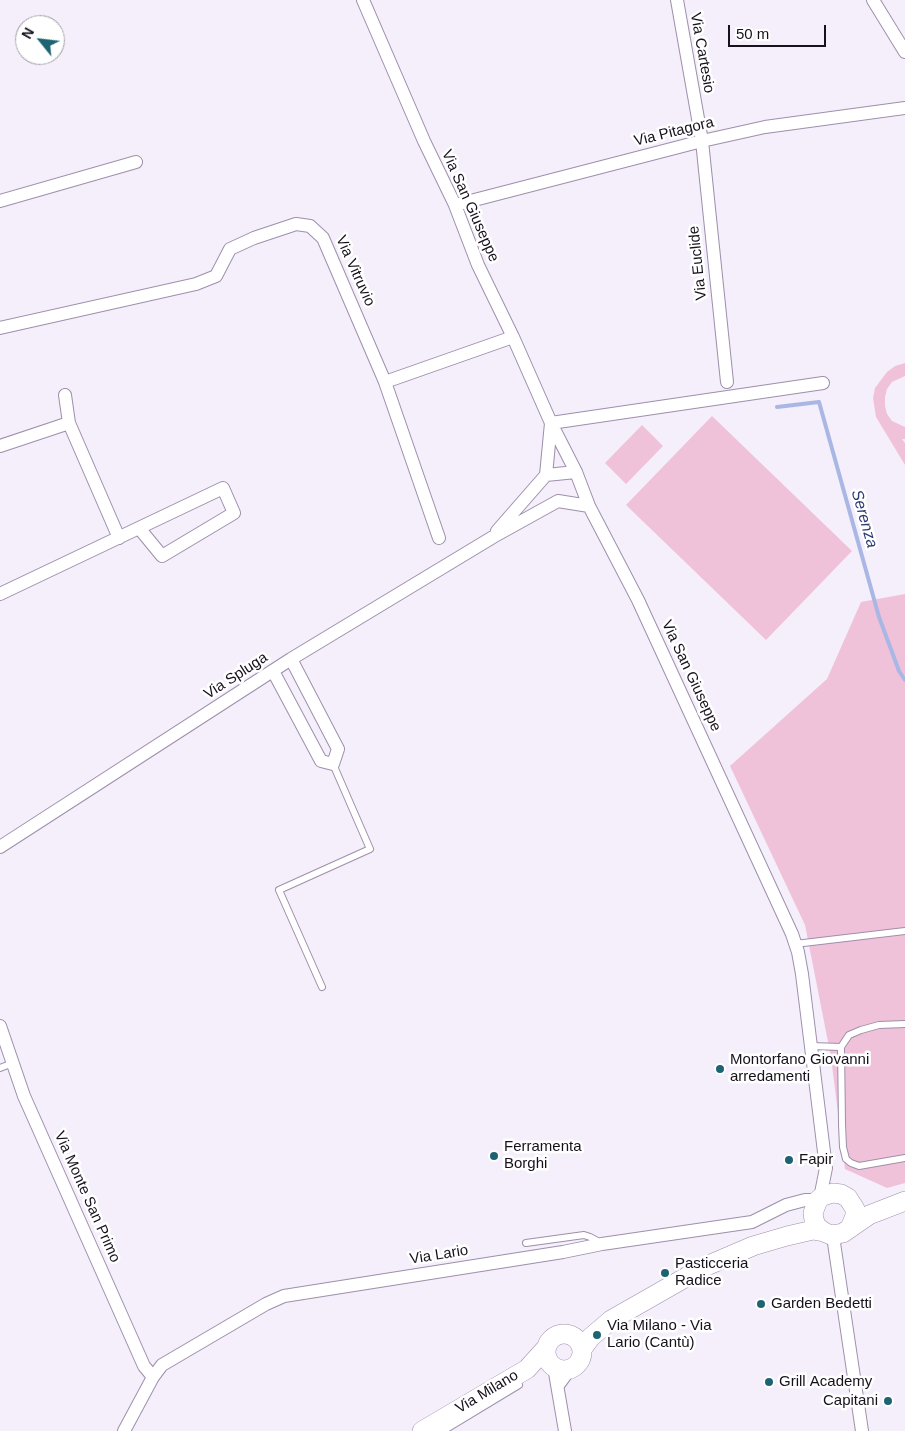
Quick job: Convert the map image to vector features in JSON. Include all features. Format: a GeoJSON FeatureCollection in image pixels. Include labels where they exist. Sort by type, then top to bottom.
{"type":"FeatureCollection","features":[{"type":"Feature","properties":{"kind":"main road"},"geometry":{"type":"LineString","coordinates":[[787,1236],[823,1196],[833,1192],[848,1200],[876,1205],[904,1202]]}},
{"type":"Feature","properties":{"kind":"main road"},"geometry":{"type":"LineString","coordinates":[[836,1235],[855,1216],[848,1200]]}},
{"type":"Feature","properties":{"kind":"main road"},"geometry":{"type":"LineString","coordinates":[[611,1320],[561,1334],[551,1339],[556,1367],[579,1361],[582,1349],[591,1337],[611,1320],[704,1267],[753,1246],[787,1236],[813,1230],[836,1235],[881,1210],[904,1202]]}},
{"type":"Feature","properties":{"kind":"main road"},"geometry":{"type":"LineString","coordinates":[[815,1204],[817,1226],[836,1235]]}},
{"type":"Feature","properties":{"kind":"main road"},"geometry":{"type":"LineString","coordinates":[[566,1334],[577,1339],[582,1349]]}},
{"type":"Feature","properties":{"kind":"main road","name":"Via Milano"},"geometry":{"type":"LineString","coordinates":[[422,1431],[526,1369],[556,1367]]}},
{"type":"Feature","properties":{"kind":"street","name":"Via San Giuseppe"},"geometry":{"type":"LineString","coordinates":[[362,0],[424,141],[455,205],[478,264],[576,472],[589,506],[638,600],[783,914],[795,944],[802,974],[826,1168],[815,1204]]}},
{"type":"Feature","properties":{"kind":"street","name":"Via Cartesio"},"geometry":{"type":"LineString","coordinates":[[677,0],[702,141]]}},
{"type":"Feature","properties":{"kind":"street"},"geometry":{"type":"LineString","coordinates":[[873,0],[905,52]]}},
{"type":"Feature","properties":{"kind":"street","name":"Via Pitagora"},"geometry":{"type":"LineString","coordinates":[[455,205],[702,141],[798,121],[905,108]]}},
{"type":"Feature","properties":{"kind":"street","name":"Via Euclide"},"geometry":{"type":"LineString","coordinates":[[702,141],[727,382]]}},
{"type":"Feature","properties":{"kind":"street"},"geometry":{"type":"LineString","coordinates":[[0,201],[136,162]]}},
{"type":"Feature","properties":{"kind":"street","name":"Via Vitruvio"},"geometry":{"type":"LineString","coordinates":[[0,328],[196,284],[216,276],[230,249],[254,238],[296,224],[310,226],[323,238],[385,382],[439,538]]}},
{"type":"Feature","properties":{"kind":"street"},"geometry":{"type":"LineString","coordinates":[[385,382],[513,337]]}},
{"type":"Feature","properties":{"kind":"street"},"geometry":{"type":"LineString","coordinates":[[576,472],[546,475],[552,423],[823,384]]}},
{"type":"Feature","properties":{"kind":"street"},"geometry":{"type":"LineString","coordinates":[[65,395],[69,423],[119,538]]}},
{"type":"Feature","properties":{"kind":"street"},"geometry":{"type":"LineString","coordinates":[[0,446],[69,423]]}},
{"type":"Feature","properties":{"kind":"street","name":"Via Spluga"},"geometry":{"type":"LineString","coordinates":[[492,537],[546,475]]}},
{"type":"Feature","properties":{"kind":"street"},"geometry":{"type":"LineString","coordinates":[[0,594],[223,488],[234,513],[162,556],[139,528]]}},
{"type":"Feature","properties":{"kind":"street","name":"Via Spluga"},"geometry":{"type":"LineString","coordinates":[[0,848],[291,659],[492,537],[558,501],[589,506]]}},
{"type":"Feature","properties":{"kind":"street"},"geometry":{"type":"LineString","coordinates":[[273,671],[321,761],[334,764],[338,749],[291,659]]}},
{"type":"Feature","properties":{"kind":"street","name":"Via Monte San Primo"},"geometry":{"type":"LineString","coordinates":[[0,1026],[24,1096],[146,1371],[153,1377]]}},
{"type":"Feature","properties":{"kind":"street","name":"Via San Giuseppe"},"geometry":{"type":"LineString","coordinates":[[826,1168],[848,1200]]}},
{"type":"Feature","properties":{"kind":"street","name":"Via Lario"},"geometry":{"type":"LineString","coordinates":[[124,1431],[153,1377],[162,1365],[266,1304],[284,1296],[563,1252],[602,1244],[752,1222],[786,1205],[805,1200],[815,1204]]}},
{"type":"Feature","properties":{"kind":"street"},"geometry":{"type":"LineString","coordinates":[[836,1235],[862,1431]]}},
{"type":"Feature","properties":{"kind":"street"},"geometry":{"type":"LineString","coordinates":[[556,1367],[565,1431]]}},
{"type":"Feature","properties":{"kind":"lane"},"geometry":{"type":"LineString","coordinates":[[322,987],[279,890],[370,849],[334,764]]}},
{"type":"Feature","properties":{"kind":"lane"},"geometry":{"type":"LineString","coordinates":[[795,944],[905,931]]}},
{"type":"Feature","properties":{"kind":"lane"},"geometry":{"type":"LineString","coordinates":[[905,1024],[879,1025],[861,1030],[849,1035],[841,1047],[842,1132],[846,1159],[859,1166],[905,1158]]}},
{"type":"Feature","properties":{"kind":"lane"},"geometry":{"type":"LineString","coordinates":[[811,1046],[841,1047]]}},
{"type":"Feature","properties":{"kind":"lane"},"geometry":{"type":"LineString","coordinates":[[0,1068],[13,1063]]}},
{"type":"Feature","properties":{"kind":"lane"},"geometry":{"type":"LineString","coordinates":[[526,1243],[584,1235],[590,1236],[602,1244]]}},
{"type":"Feature","properties":{"kind":"lane"},"geometry":{"type":"LineString","coordinates":[[443,1431],[524,1382],[526,1369]]}},
{"type":"Feature","properties":{"kind":"shaded area"},"geometry":{"type":"Polygon","coordinates":[[[905,363],[905,376],[892,382],[887,389],[885,406],[887,414],[892,421],[905,427],[905,439],[902,439],[905,443],[905,465],[876,417],[873,398],[875,388],[887,372],[895,366],[905,363]]]}},
{"type":"Feature","properties":{"kind":"shaded area"},"geometry":{"type":"Polygon","coordinates":[[[712,416],[852,551],[766,640],[626,505],[712,416]]]}},
{"type":"Feature","properties":{"kind":"shaded area"},"geometry":{"type":"Polygon","coordinates":[[[642,425],[663,446],[626,484],[605,463],[642,425]]]}},
{"type":"Feature","properties":{"kind":"shaded area"},"geometry":{"type":"Polygon","coordinates":[[[905,594],[905,1183],[887,1188],[845,1169],[831,1057],[805,925],[730,766],[827,679],[861,602],[905,594]]]}},
{"type":"Feature","properties":{"kind":"waterway","name":"Serenza"},"geometry":{"type":"LineString","coordinates":[[777,407],[819,402],[879,617],[899,671],[905,680]]}},
{"type":"Feature","properties":{"kind":"place","name":"Montorfano Giovanni arredamenti"},"geometry":{"type":"Point","coordinates":[720,1069]}},
{"type":"Feature","properties":{"kind":"place","name":"Ferramenta Borghi"},"geometry":{"type":"Point","coordinates":[494,1156]}},
{"type":"Feature","properties":{"kind":"place","name":"Fapir"},"geometry":{"type":"Point","coordinates":[789,1160]}},
{"type":"Feature","properties":{"kind":"place","name":"Pasticceria Radice"},"geometry":{"type":"Point","coordinates":[665,1273]}},
{"type":"Feature","properties":{"kind":"place","name":"Garden Bedetti"},"geometry":{"type":"Point","coordinates":[761,1304]}},
{"type":"Feature","properties":{"kind":"place","name":"Via Milano - Via Lario (Cantù)"},"geometry":{"type":"Point","coordinates":[597,1335]}},
{"type":"Feature","properties":{"kind":"place","name":"Grill Academy"},"geometry":{"type":"Point","coordinates":[769,1382]}},
{"type":"Feature","properties":{"kind":"place","name":"Capitani"},"geometry":{"type":"Point","coordinates":[888,1401]}}]}
